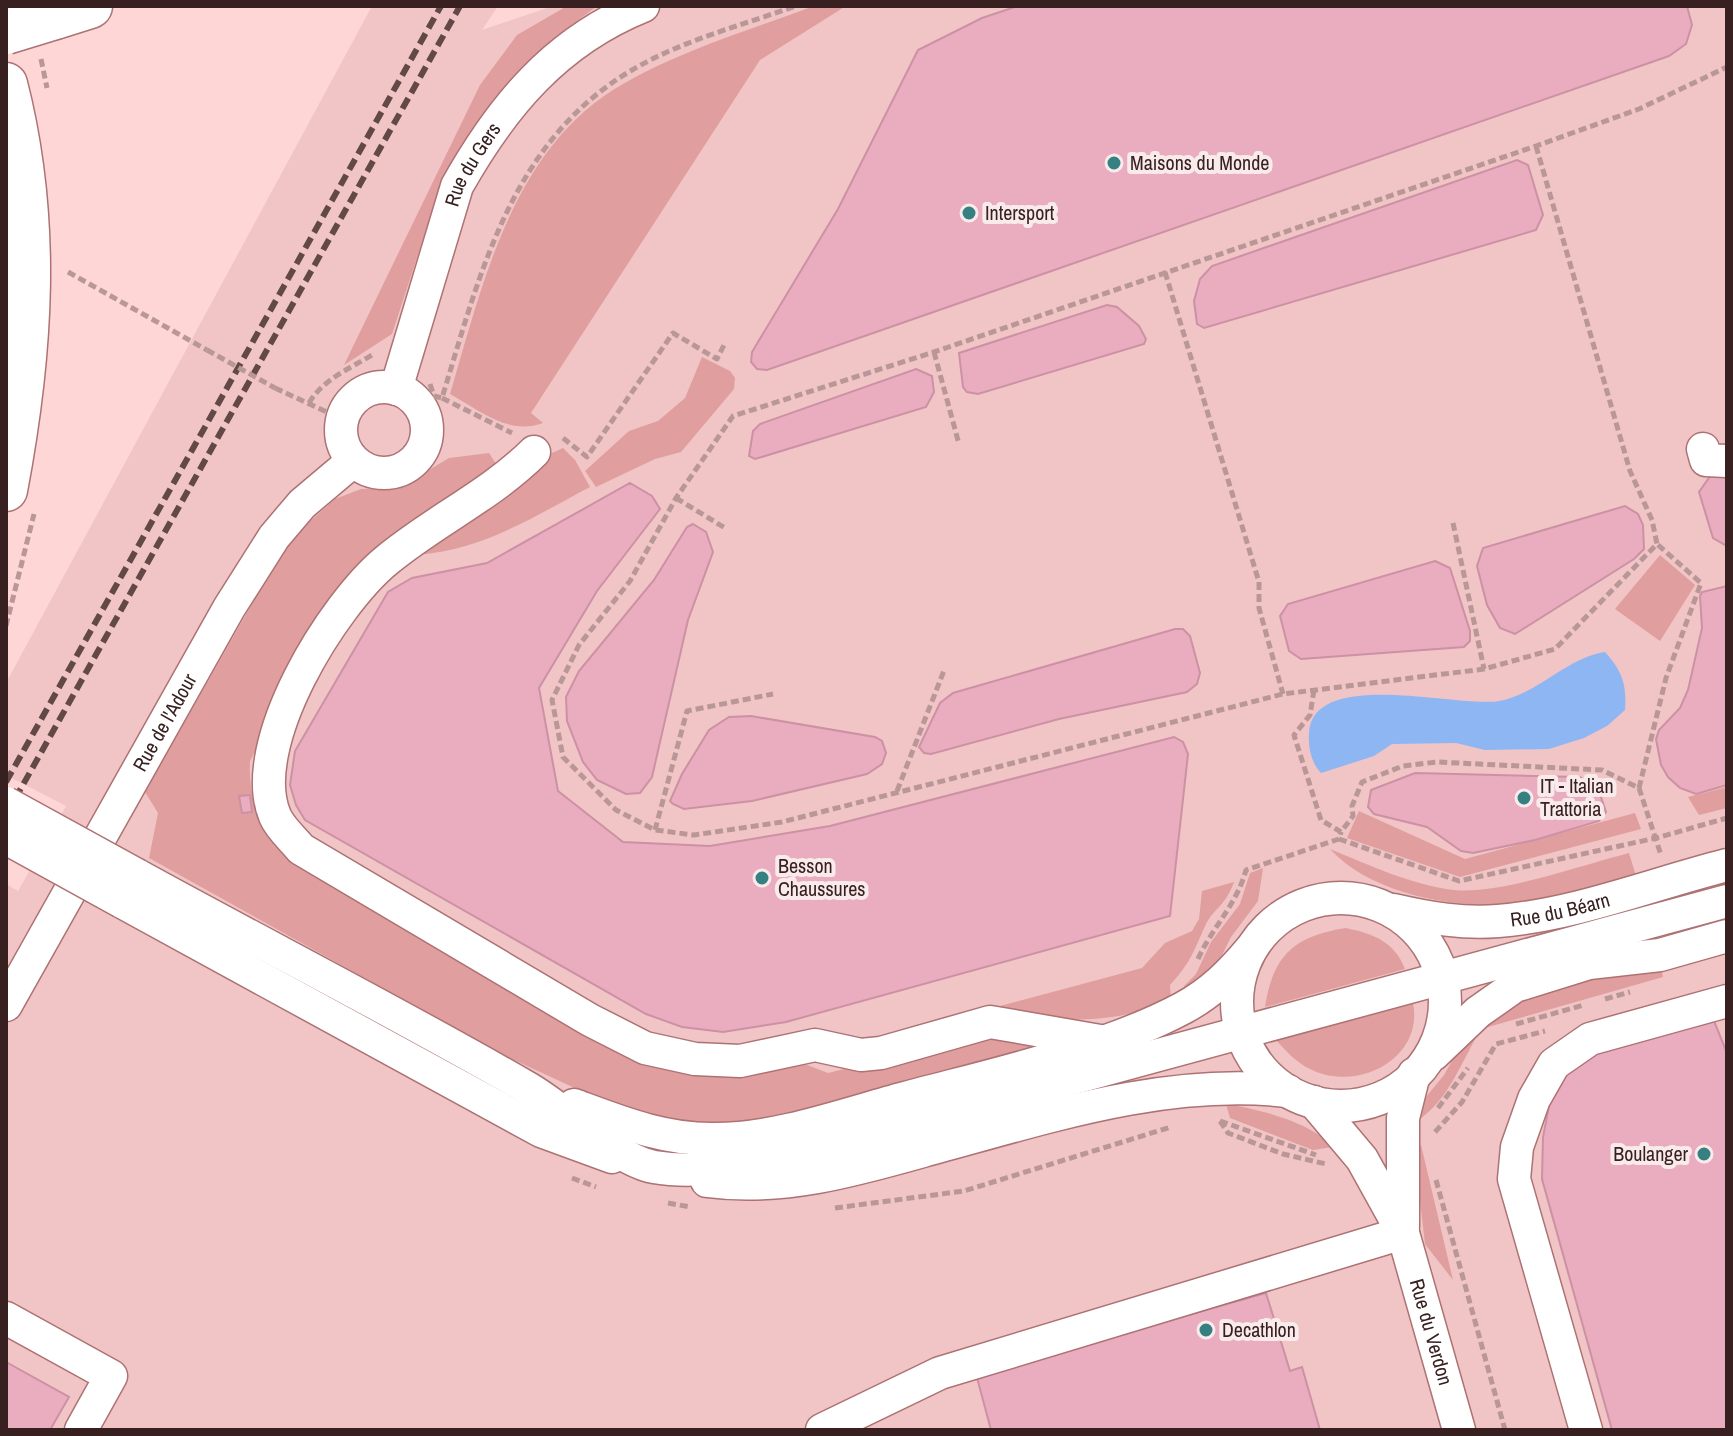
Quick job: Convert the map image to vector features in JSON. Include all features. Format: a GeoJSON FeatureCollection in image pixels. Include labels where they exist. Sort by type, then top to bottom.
{"type":"FeatureCollection","features":[{"type":"Feature","properties":{"kind":"highway"},"geometry":{"type":"LineString","coordinates":[[6,32],[73,11]]}},
{"type":"Feature","properties":{"kind":"main road"},"geometry":{"type":"LineString","coordinates":[[6,84],[19,134],[19,244],[30,312],[21,411],[6,490]]}},
{"type":"Feature","properties":{"kind":"street","name":"Rue du Gers"},"geometry":{"type":"LineString","coordinates":[[399,376],[457,186],[498,121],[535,78],[571,46],[604,22],[643,6]]}},
{"type":"Feature","properties":{"kind":"street"},"geometry":{"type":"LineString","coordinates":[[399,376],[425,417],[424,446],[406,467],[378,473],[353,461],[344,448],[342,419],[357,396],[399,376]]}},
{"type":"Feature","properties":{"kind":"street"},"geometry":{"type":"LineString","coordinates":[[537,441],[494,486],[430,527],[384,562],[341,607],[306,665],[271,749],[268,787],[275,817],[301,849],[590,1020],[645,1048],[695,1059],[740,1061],[815,1045],[861,1055],[881,1053],[990,1022],[1100,1041]]}},
{"type":"Feature","properties":{"kind":"street","name":"Rue de l'Adour"},"geometry":{"type":"LineString","coordinates":[[6,1005],[251,573],[302,504],[353,461]]}},
{"type":"Feature","properties":{"kind":"street"},"geometry":{"type":"LineString","coordinates":[[6,803],[129,888],[541,1131],[594,1153],[713,1182],[778,1183],[834,1175],[1117,1101],[1245,1087],[1347,1105],[1372,1101],[1394,1090],[1478,1012],[1515,986],[1589,963],[1660,955],[1727,936]]}},
{"type":"Feature","properties":{"kind":"street"},"geometry":{"type":"LineString","coordinates":[[6,838],[129,888],[528,1088],[615,1148],[649,1166],[704,1168],[783,1154],[1727,901]]}},
{"type":"Feature","properties":{"kind":"street","name":"Rue du Béarn"},"geometry":{"type":"LineString","coordinates":[[528,1088],[635,1128],[667,1135],[718,1139],[845,1114],[1100,1041],[1195,1002],[1223,980],[1276,921],[1306,904],[1351,898],[1435,919],[1498,921],[1531,916],[1727,865]]}},
{"type":"Feature","properties":{"kind":"street"},"geometry":{"type":"LineString","coordinates":[[1388,909],[1419,934],[1431,950],[1442,977]]}},
{"type":"Feature","properties":{"kind":"street"},"geometry":{"type":"LineString","coordinates":[[1241,1033],[1238,985],[1251,949]]}},
{"type":"Feature","properties":{"kind":"street","name":"Rue du Verdon"},"geometry":{"type":"LineString","coordinates":[[1403,1233],[1403,1118],[1419,1069],[1436,1042],[1442,1021],[1442,977]]}},
{"type":"Feature","properties":{"kind":"street"},"geometry":{"type":"LineString","coordinates":[[1586,1430],[1514,1179],[1517,1147],[1534,1099],[1554,1064],[1590,1039],[1727,1001]]}},
{"type":"Feature","properties":{"kind":"street","name":"Rue du Verdon"},"geometry":{"type":"LineString","coordinates":[[1241,1033],[1259,1066],[1301,1097],[1362,1159],[1403,1233],[1459,1430]]}},
{"type":"Feature","properties":{"kind":"street"},"geometry":{"type":"LineString","coordinates":[[822,1430],[940,1373],[1403,1233]]}},
{"type":"Feature","properties":{"kind":"street"},"geometry":{"type":"LineString","coordinates":[[6,1318],[111,1376],[81,1430]]}},
{"type":"Feature","properties":{"kind":"path"},"geometry":{"type":"LineString","coordinates":[[442,398],[492,238],[518,185],[538,155],[567,123],[634,69],[796,6]]}},
{"type":"Feature","properties":{"kind":"path"},"geometry":{"type":"LineString","coordinates":[[1657,544],[1555,649],[1484,669],[1283,694],[782,822],[694,835],[655,830],[616,810],[563,757],[552,700],[579,645],[630,581],[676,498],[733,416],[934,352],[1536,146],[1639,109],[1727,67]]}},
{"type":"Feature","properties":{"kind":"path"},"geometry":{"type":"LineString","coordinates":[[1536,146],[1630,471],[1652,520],[1657,544],[1701,583],[1666,678],[1639,788],[1670,880]]}},
{"type":"Feature","properties":{"kind":"path"},"geometry":{"type":"LineString","coordinates":[[68,272],[275,388],[342,419]]}},
{"type":"Feature","properties":{"kind":"path"},"geometry":{"type":"LineString","coordinates":[[1165,272],[1257,574],[1259,608],[1283,694]]}},
{"type":"Feature","properties":{"kind":"path"},"geometry":{"type":"LineString","coordinates":[[309,403],[321,383],[339,376],[376,352],[399,376],[430,372],[434,396],[537,441],[587,457],[673,333],[717,359],[724,345]]}},
{"type":"Feature","properties":{"kind":"path"},"geometry":{"type":"LineString","coordinates":[[934,352],[959,444]]}},
{"type":"Feature","properties":{"kind":"path"},"geometry":{"type":"LineString","coordinates":[[676,498],[725,528]]}},
{"type":"Feature","properties":{"kind":"path"},"geometry":{"type":"LineString","coordinates":[[1453,523],[1484,669]]}},
{"type":"Feature","properties":{"kind":"path"},"geometry":{"type":"LineString","coordinates":[[897,792],[945,668]]}},
{"type":"Feature","properties":{"kind":"path"},"geometry":{"type":"LineString","coordinates":[[1314,690],[1310,715],[1294,735],[1321,820],[1341,832],[1353,816],[1352,806],[1362,782],[1403,766],[1437,762],[1602,770],[1639,788]]}},
{"type":"Feature","properties":{"kind":"path"},"geometry":{"type":"LineString","coordinates":[[655,830],[687,711],[773,694]]}},
{"type":"Feature","properties":{"kind":"path"},"geometry":{"type":"LineString","coordinates":[[1339,839],[1459,881],[1656,838],[1727,818]]}},
{"type":"Feature","properties":{"kind":"path"},"geometry":{"type":"LineString","coordinates":[[1402,1149],[1431,1137],[1462,1102],[1496,1044],[1561,1026]]}},
{"type":"Feature","properties":{"kind":"path"},"geometry":{"type":"LineString","coordinates":[[1433,1169],[1505,1430]]}},
{"type":"Feature","properties":{"kind":"shaded area"},"geometry":{"type":"Polygon","coordinates":[[[372,6],[498,6],[482,30],[553,6],[1727,6],[1727,1430],[6,1430],[6,884],[18,891],[66,806],[6,775],[6,683],[372,6]]]}},
{"type":"Feature","properties":{"kind":"shaded area"},"geometry":{"type":"Polygon","coordinates":[[[567,6],[597,6],[564,31],[497,97],[453,165],[431,215],[392,334],[344,365],[480,85],[517,35],[567,6]]]}},
{"type":"Feature","properties":{"kind":"shaded area"},"geometry":{"type":"Polygon","coordinates":[[[814,6],[846,6],[760,60],[531,413],[543,423],[530,426],[506,424],[450,394],[490,263],[529,180],[554,143],[585,111],[623,84],[717,41],[814,6]]]}},
{"type":"Feature","properties":{"kind":"shaded area"},"geometry":{"type":"Polygon","coordinates":[[[702,357],[730,371],[735,378],[734,389],[681,452],[655,459],[596,487],[585,471],[629,431],[658,421],[685,398],[702,357]]]}},
{"type":"Feature","properties":{"kind":"shaded area"},"geometry":{"type":"Polygon","coordinates":[[[563,448],[575,460],[590,487],[486,539],[442,552],[417,555],[541,458],[563,448]]]}},
{"type":"Feature","properties":{"kind":"shaded area"},"geometry":{"type":"Polygon","coordinates":[[[489,453],[498,467],[334,600],[250,761],[256,806],[264,827],[277,847],[630,1052],[802,1063],[828,1073],[984,1034],[1061,1044],[753,1125],[700,1128],[603,1101],[503,1055],[149,858],[158,813],[145,792],[278,558],[308,523],[335,499],[361,489],[384,488],[412,480],[449,458],[489,453]]]}},
{"type":"Feature","properties":{"kind":"shaded area"},"geometry":{"type":"Polygon","coordinates":[[[1660,555],[1695,585],[1660,641],[1615,609],[1660,555]]]}},
{"type":"Feature","properties":{"kind":"shaded area"},"geometry":{"type":"Polygon","coordinates":[[[1727,787],[1727,808],[1699,815],[1688,797],[1727,787]]]}},
{"type":"Feature","properties":{"kind":"shaded area"},"geometry":{"type":"Polygon","coordinates":[[[1359,811],[1465,859],[1635,813],[1641,829],[1460,877],[1347,838],[1359,811]]]}},
{"type":"Feature","properties":{"kind":"shaded area"},"geometry":{"type":"Polygon","coordinates":[[[1330,849],[1407,879],[1454,890],[1517,884],[1629,853],[1637,879],[1530,902],[1496,905],[1453,903],[1407,893],[1364,876],[1330,849]]]}},
{"type":"Feature","properties":{"kind":"shaded area"},"geometry":{"type":"Polygon","coordinates":[[[1263,868],[1258,901],[1231,937],[1215,969],[1187,993],[1184,986],[1196,974],[1211,942],[1240,904],[1250,873],[1263,868]]]}},
{"type":"Feature","properties":{"kind":"shaded area"},"geometry":{"type":"Polygon","coordinates":[[[1234,882],[1227,897],[1206,924],[1188,963],[1170,985],[1171,1001],[1146,1010],[1098,1019],[974,1013],[1142,968],[1165,943],[1192,931],[1199,919],[1202,891],[1234,882]]]}},
{"type":"Feature","properties":{"kind":"shaded area"},"geometry":{"type":"Polygon","coordinates":[[[1346,928],[1382,940],[1395,952],[1405,969],[1265,1007],[1274,974],[1289,951],[1313,936],[1346,928]]]}},
{"type":"Feature","properties":{"kind":"shaded area"},"geometry":{"type":"Polygon","coordinates":[[[1660,963],[1663,977],[1481,1029],[1446,1091],[1416,1122],[1421,1103],[1444,1075],[1462,1043],[1518,995],[1660,963]]]}},
{"type":"Feature","properties":{"kind":"shaded area"},"geometry":{"type":"Polygon","coordinates":[[[1413,1003],[1414,1023],[1398,1055],[1366,1073],[1347,1077],[1310,1069],[1276,1040],[1413,1003]]]}},
{"type":"Feature","properties":{"kind":"shaded area"},"geometry":{"type":"Polygon","coordinates":[[[1226,1104],[1268,1113],[1298,1124],[1312,1130],[1333,1147],[1313,1150],[1230,1118],[1226,1104]]]}},
{"type":"Feature","properties":{"kind":"shaded area"},"geometry":{"type":"Polygon","coordinates":[[[1421,1145],[1453,1280],[1425,1244],[1414,1148],[1421,1145]]]}},
{"type":"Feature","properties":{"kind":"water"},"geometry":{"type":"Polygon","coordinates":[[[1605,652],[1622,678],[1625,710],[1607,726],[1584,738],[1549,749],[1485,750],[1456,743],[1392,744],[1374,756],[1321,773],[1313,759],[1309,733],[1317,713],[1334,701],[1390,695],[1499,701],[1527,691],[1577,661],[1605,652]]]}},
{"type":"Feature","properties":{"kind":"building"},"geometry":{"type":"Polygon","coordinates":[[[1018,6],[1687,6],[1692,25],[1686,44],[1669,56],[767,370],[757,369],[751,362],[752,352],[838,209],[918,50],[982,18],[1018,6]]]}},
{"type":"Feature","properties":{"kind":"building"},"geometry":{"type":"Polygon","coordinates":[[[1517,160],[1528,165],[1543,215],[1536,230],[1204,328],[1197,324],[1194,301],[1200,279],[1212,266],[1517,160]]]}},
{"type":"Feature","properties":{"kind":"building"},"geometry":{"type":"Polygon","coordinates":[[[1107,305],[1117,307],[1139,326],[1146,339],[1144,344],[978,394],[967,392],[963,387],[959,353],[1107,305]]]}},
{"type":"Feature","properties":{"kind":"building"},"geometry":{"type":"Polygon","coordinates":[[[916,369],[932,376],[934,392],[926,407],[755,459],[749,456],[753,431],[760,424],[916,369]]]}},
{"type":"Feature","properties":{"kind":"building"},"geometry":{"type":"Polygon","coordinates":[[[1727,471],[1727,546],[1713,538],[1699,492],[1711,475],[1727,471]]]}},
{"type":"Feature","properties":{"kind":"building"},"geometry":{"type":"Polygon","coordinates":[[[630,483],[652,496],[660,509],[597,591],[539,688],[558,791],[623,842],[710,846],[830,826],[1174,737],[1183,742],[1188,754],[1170,916],[786,1022],[723,1032],[682,1027],[646,1014],[305,820],[290,785],[295,751],[388,592],[412,578],[487,563],[630,483]]]}},
{"type":"Feature","properties":{"kind":"building"},"geometry":{"type":"Polygon","coordinates":[[[1625,506],[1638,514],[1643,525],[1644,549],[1634,559],[1515,634],[1500,628],[1487,605],[1477,566],[1483,548],[1625,506]]]}},
{"type":"Feature","properties":{"kind":"building"},"geometry":{"type":"Polygon","coordinates":[[[693,524],[706,532],[713,552],[688,620],[652,777],[640,793],[626,794],[597,780],[583,762],[567,721],[566,697],[579,671],[654,580],[687,527],[693,524]]]}},
{"type":"Feature","properties":{"kind":"building"},"geometry":{"type":"Polygon","coordinates":[[[1435,561],[1450,568],[1470,631],[1470,641],[1464,647],[1301,659],[1289,651],[1280,616],[1288,604],[1435,561]]]}},
{"type":"Feature","properties":{"kind":"building"},"geometry":{"type":"Polygon","coordinates":[[[1727,586],[1727,785],[1696,794],[1680,788],[1668,777],[1661,765],[1656,739],[1659,730],[1680,708],[1688,690],[1702,628],[1700,596],[1702,592],[1727,586]]]}},
{"type":"Feature","properties":{"kind":"building"},"geometry":{"type":"Polygon","coordinates":[[[1183,629],[1190,636],[1200,673],[1197,684],[1187,692],[1059,719],[931,754],[924,753],[919,747],[940,703],[953,693],[1183,629]]]}},
{"type":"Feature","properties":{"kind":"building"},"geometry":{"type":"Polygon","coordinates":[[[751,716],[875,737],[882,741],[886,753],[882,764],[867,774],[752,801],[684,809],[673,804],[670,801],[682,774],[709,730],[729,717],[751,716]]]}},
{"type":"Feature","properties":{"kind":"building"},"geometry":{"type":"Polygon","coordinates":[[[1415,773],[1580,777],[1600,794],[1606,812],[1599,821],[1535,840],[1473,853],[1461,851],[1427,827],[1374,814],[1368,807],[1371,790],[1415,773]]]}},
{"type":"Feature","properties":{"kind":"building"},"geometry":{"type":"Polygon","coordinates":[[[250,795],[252,812],[242,813],[239,796],[250,795]]]}},
{"type":"Feature","properties":{"kind":"building"},"geometry":{"type":"Polygon","coordinates":[[[1714,1021],[1727,1053],[1727,1430],[1612,1430],[1542,1179],[1543,1137],[1551,1096],[1580,1054],[1714,1021]]]}},
{"type":"Feature","properties":{"kind":"building","name":"Decathlon"},"geometry":{"type":"Polygon","coordinates":[[[1266,1293],[1290,1371],[1302,1367],[1320,1430],[991,1430],[976,1374],[1266,1293]]]}},
{"type":"Feature","properties":{"kind":"building"},"geometry":{"type":"Polygon","coordinates":[[[6,1362],[69,1397],[50,1430],[6,1430],[6,1362]]]}},
{"type":"Feature","properties":{"kind":"railway"},"geometry":{"type":"LineString","coordinates":[[6,782],[441,6]]}},
{"type":"Feature","properties":{"kind":"railway"},"geometry":{"type":"LineString","coordinates":[[6,815],[460,6]]}},
{"type":"Feature","properties":{"kind":"place","name":"Maisons du Monde"},"geometry":{"type":"Point","coordinates":[1114,163]}},
{"type":"Feature","properties":{"kind":"place","name":"Intersport"},"geometry":{"type":"Point","coordinates":[969,213]}},
{"type":"Feature","properties":{"kind":"place","name":"IT - Italian Trattoria"},"geometry":{"type":"Point","coordinates":[1524,798]}},
{"type":"Feature","properties":{"kind":"place","name":"Besson Chaussures"},"geometry":{"type":"Point","coordinates":[762,878]}},
{"type":"Feature","properties":{"kind":"place","name":"Boulanger"},"geometry":{"type":"Point","coordinates":[1704,1154]}},
{"type":"Feature","properties":{"kind":"place","name":"Decathlon"},"geometry":{"type":"Point","coordinates":[1206,1330]}}]}
